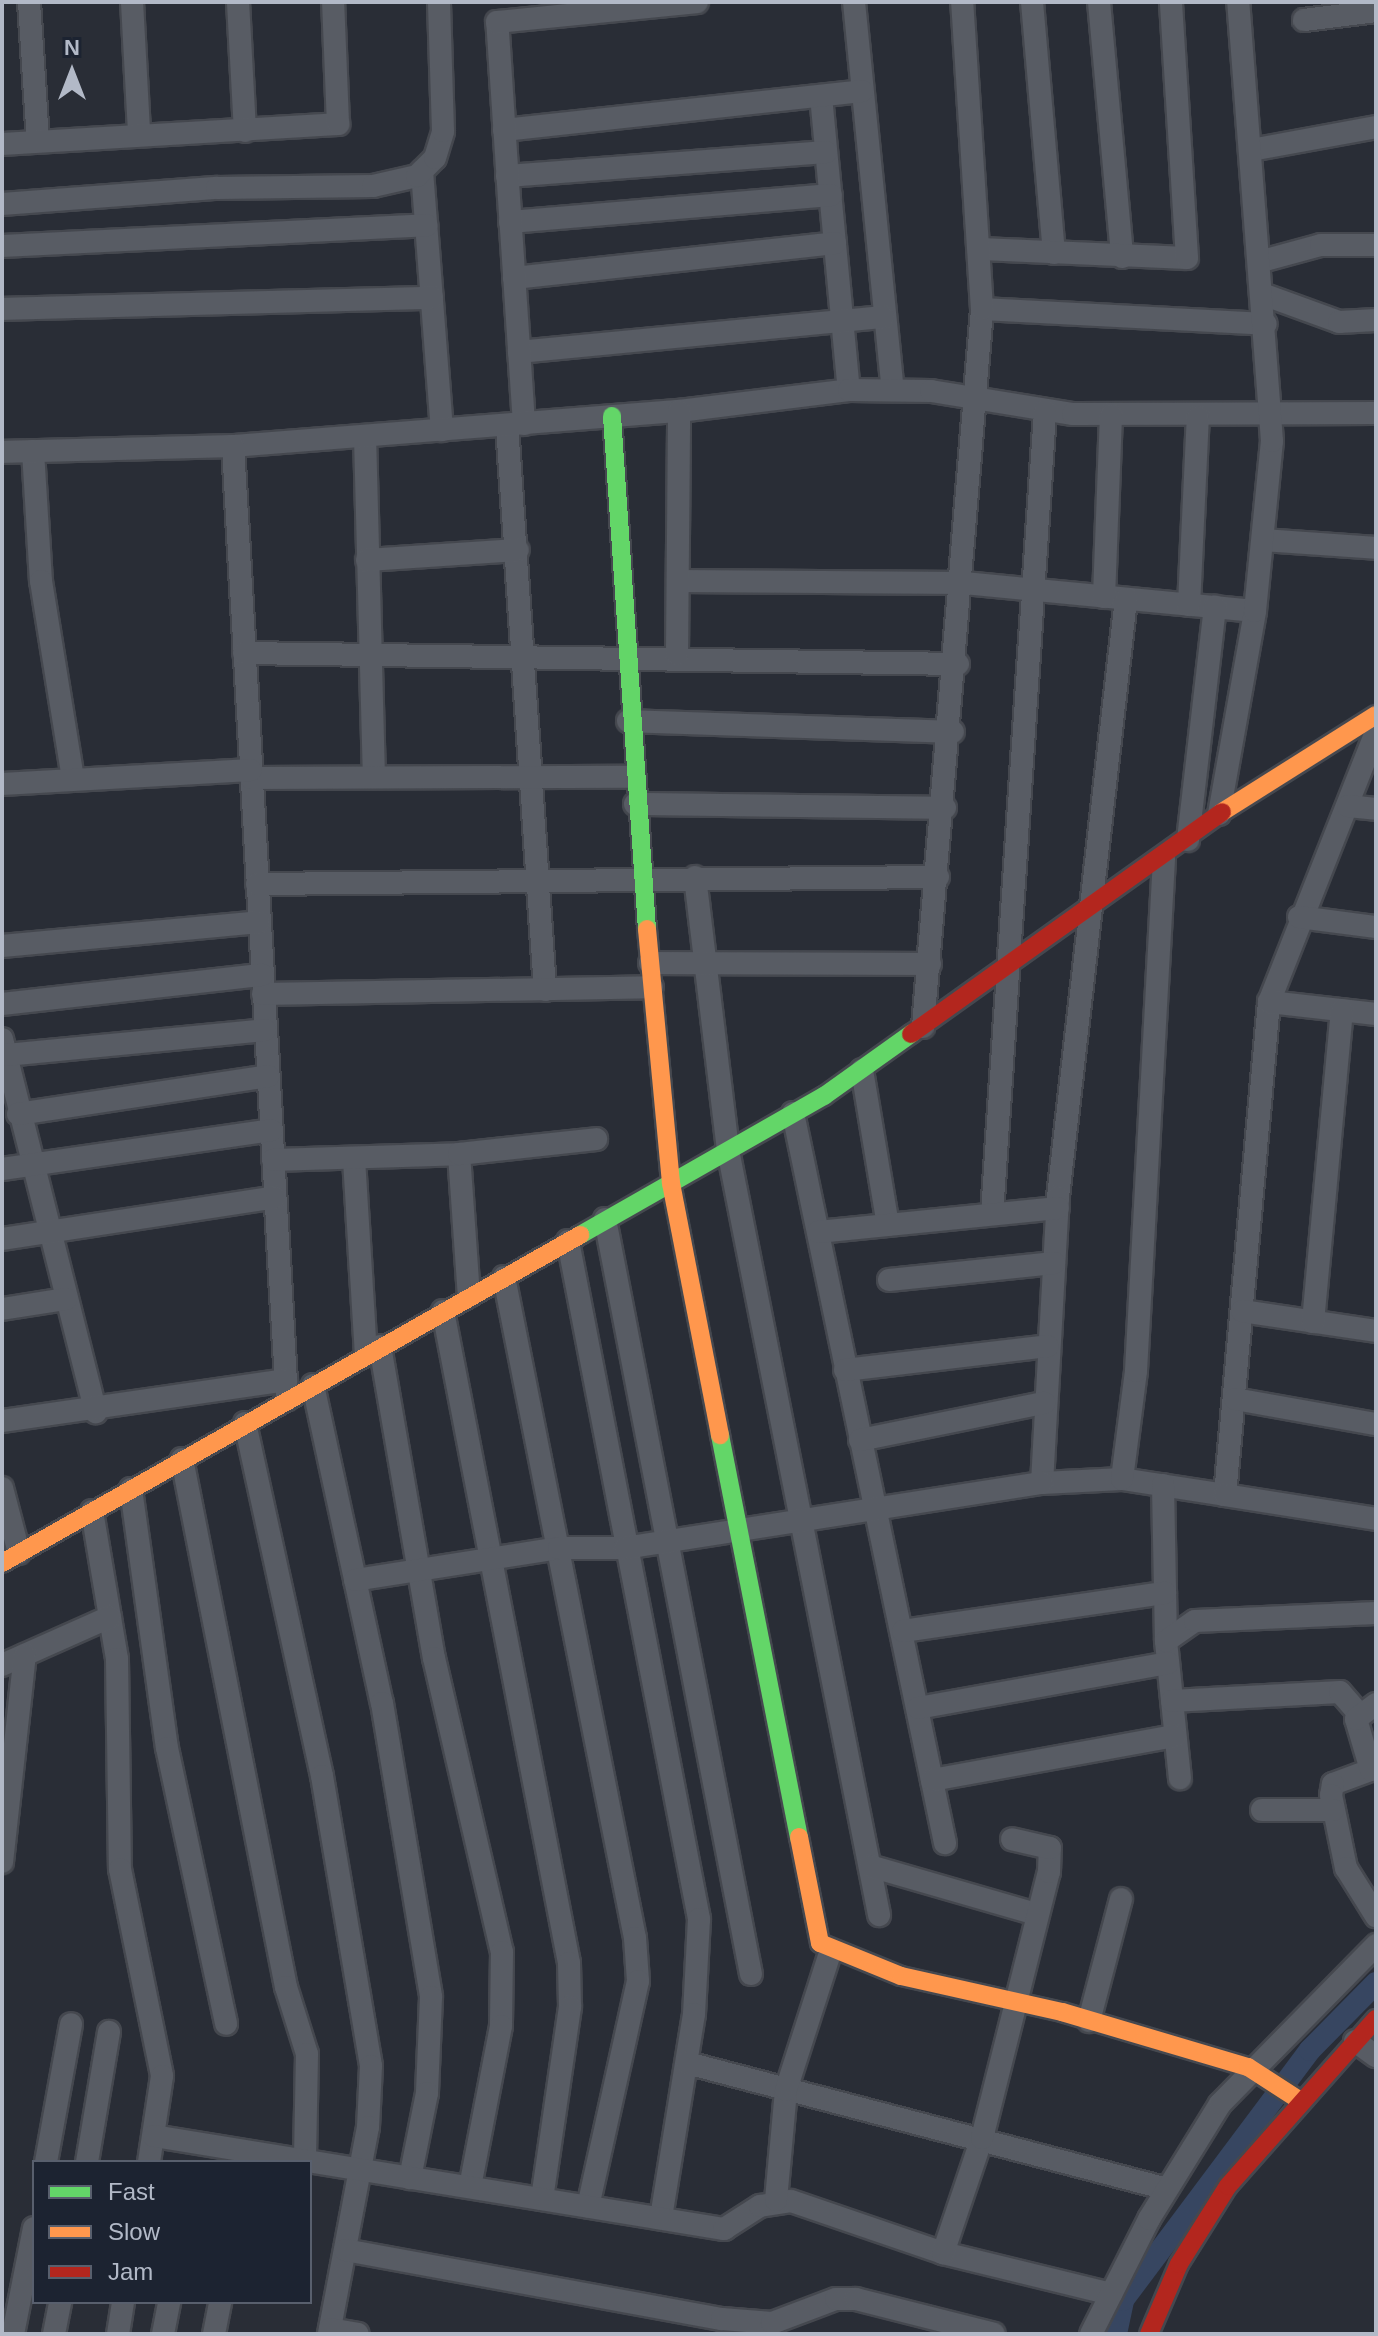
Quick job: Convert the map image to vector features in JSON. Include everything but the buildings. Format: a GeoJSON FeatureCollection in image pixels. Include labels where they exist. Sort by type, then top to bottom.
{"type":"FeatureCollection","features":[{"type":"Feature","properties":{"kind":"street"},"geometry":{"type":"LineString","coordinates":[[29,2],[38,141]]}},
{"type":"Feature","properties":{"kind":"street"},"geometry":{"type":"LineString","coordinates":[[132,2],[139,131]]}},
{"type":"Feature","properties":{"kind":"street"},"geometry":{"type":"LineString","coordinates":[[238,2],[245,131]]}},
{"type":"Feature","properties":{"kind":"street"},"geometry":{"type":"LineString","coordinates":[[2,144],[139,131],[245,131],[338,124],[333,2]]}},
{"type":"Feature","properties":{"kind":"street"},"geometry":{"type":"LineString","coordinates":[[439,2],[443,131],[422,171],[442,430]]}},
{"type":"Feature","properties":{"kind":"street"},"geometry":{"type":"LineString","coordinates":[[545,990],[535,882],[527,656],[518,550],[515,424],[519,352],[497,22],[697,2]]}},
{"type":"Feature","properties":{"kind":"street"},"geometry":{"type":"LineString","coordinates":[[854,2],[883,317],[893,390]]}},
{"type":"Feature","properties":{"kind":"street"},"geometry":{"type":"LineString","coordinates":[[923,1027],[953,732],[982,309],[981,249],[962,2]]}},
{"type":"Feature","properties":{"kind":"street"},"geometry":{"type":"LineString","coordinates":[[1032,2],[1054,253]]}},
{"type":"Feature","properties":{"kind":"street"},"geometry":{"type":"LineString","coordinates":[[1099,2],[1122,257]]}},
{"type":"Feature","properties":{"kind":"street"},"geometry":{"type":"LineString","coordinates":[[981,249],[1181,260],[1190,253],[1171,2]]}},
{"type":"Feature","properties":{"kind":"street"},"geometry":{"type":"LineString","coordinates":[[1219,814],[1255,611],[1271,418],[1265,295],[1238,2]]}},
{"type":"Feature","properties":{"kind":"street"},"geometry":{"type":"LineString","coordinates":[[1304,20],[1376,11]]}},
{"type":"Feature","properties":{"kind":"street"},"geometry":{"type":"LineString","coordinates":[[504,130],[862,91]]}},
{"type":"Feature","properties":{"kind":"street"},"geometry":{"type":"LineString","coordinates":[[821,96],[849,390]]}},
{"type":"Feature","properties":{"kind":"street"},"geometry":{"type":"LineString","coordinates":[[1251,150],[1376,127]]}},
{"type":"Feature","properties":{"kind":"street"},"geometry":{"type":"LineString","coordinates":[[507,176],[826,152]]}},
{"type":"Feature","properties":{"kind":"street"},"geometry":{"type":"LineString","coordinates":[[2,204],[217,188],[373,186],[422,171]]}},
{"type":"Feature","properties":{"kind":"street"},"geometry":{"type":"LineString","coordinates":[[510,222],[831,195]]}},
{"type":"Feature","properties":{"kind":"street"},"geometry":{"type":"LineString","coordinates":[[2,246],[426,225]]}},
{"type":"Feature","properties":{"kind":"street"},"geometry":{"type":"LineString","coordinates":[[514,278],[835,243]]}},
{"type":"Feature","properties":{"kind":"street"},"geometry":{"type":"LineString","coordinates":[[1262,261],[1321,245],[1376,245]]}},
{"type":"Feature","properties":{"kind":"street"},"geometry":{"type":"LineString","coordinates":[[1265,295],[1339,322],[1376,320]]}},
{"type":"Feature","properties":{"kind":"street"},"geometry":{"type":"LineString","coordinates":[[2,309],[432,298]]}},
{"type":"Feature","properties":{"kind":"street"},"geometry":{"type":"LineString","coordinates":[[982,309],[1266,324]]}},
{"type":"Feature","properties":{"kind":"street"},"geometry":{"type":"LineString","coordinates":[[519,352],[883,317]]}},
{"type":"Feature","properties":{"kind":"street"},"geometry":{"type":"LineString","coordinates":[[2,452],[233,446],[679,411],[849,390],[893,390],[977,398],[1045,411],[1111,415],[1271,418],[1376,413]]}},
{"type":"Feature","properties":{"kind":"street"},"geometry":{"type":"LineString","coordinates":[[677,654],[679,411]]}},
{"type":"Feature","properties":{"kind":"street"},"geometry":{"type":"LineString","coordinates":[[992,1214],[1029,589],[1045,411]]}},
{"type":"Feature","properties":{"kind":"street"},"geometry":{"type":"LineString","coordinates":[[1042,1483],[1044,1403],[1058,1208],[1115,598],[1111,415]]}},
{"type":"Feature","properties":{"kind":"street"},"geometry":{"type":"LineString","coordinates":[[612,416],[632,777],[671,1183],[807,1900],[820,1943],[830,1953],[1019,2001],[1255,2070],[1296,2098]]}},
{"type":"Feature","properties":{"kind":"street"},"geometry":{"type":"LineString","coordinates":[[1189,605],[1198,417]]}},
{"type":"Feature","properties":{"kind":"street"},"geometry":{"type":"LineString","coordinates":[[365,436],[374,777]]}},
{"type":"Feature","properties":{"kind":"street"},"geometry":{"type":"LineString","coordinates":[[233,446],[286,1390]]}},
{"type":"Feature","properties":{"kind":"street"},"geometry":{"type":"LineString","coordinates":[[33,451],[41,581],[73,779]]}},
{"type":"Feature","properties":{"kind":"street"},"geometry":{"type":"LineString","coordinates":[[1263,540],[1376,548]]}},
{"type":"Feature","properties":{"kind":"street"},"geometry":{"type":"LineString","coordinates":[[367,560],[518,550]]}},
{"type":"Feature","properties":{"kind":"street"},"geometry":{"type":"LineString","coordinates":[[678,581],[964,583],[1255,611]]}},
{"type":"Feature","properties":{"kind":"street"},"geometry":{"type":"LineString","coordinates":[[1188,840],[1215,607]]}},
{"type":"Feature","properties":{"kind":"street"},"geometry":{"type":"LineString","coordinates":[[244,653],[369,656],[677,654],[958,664]]}},
{"type":"Feature","properties":{"kind":"street"},"geometry":{"type":"LineString","coordinates":[[2,1421],[313,1385],[793,1113],[862,1070],[1164,859],[1219,814],[1376,715]]}},
{"type":"Feature","properties":{"kind":"street"},"geometry":{"type":"LineString","coordinates":[[628,721],[953,732]]}},
{"type":"Feature","properties":{"kind":"street"},"geometry":{"type":"LineString","coordinates":[[1225,1495],[1269,1002],[1299,917],[1376,734]]}},
{"type":"Feature","properties":{"kind":"street"},"geometry":{"type":"LineString","coordinates":[[2,784],[251,774],[632,777]]}},
{"type":"Feature","properties":{"kind":"street"},"geometry":{"type":"LineString","coordinates":[[635,804],[945,808]]}},
{"type":"Feature","properties":{"kind":"street"},"geometry":{"type":"LineString","coordinates":[[1348,806],[1376,809]]}},
{"type":"Feature","properties":{"kind":"street"},"geometry":{"type":"LineString","coordinates":[[1122,1479],[1136,1371],[1164,859]]}},
{"type":"Feature","properties":{"kind":"street"},"geometry":{"type":"LineString","coordinates":[[257,884],[535,882],[642,876],[938,877]]}},
{"type":"Feature","properties":{"kind":"street"},"geometry":{"type":"LineString","coordinates":[[695,877],[728,1150],[805,1517],[879,1915]]}},
{"type":"Feature","properties":{"kind":"street"},"geometry":{"type":"LineString","coordinates":[[1299,917],[1376,927]]}},
{"type":"Feature","properties":{"kind":"street"},"geometry":{"type":"LineString","coordinates":[[2,946],[259,922]]}},
{"type":"Feature","properties":{"kind":"street"},"geometry":{"type":"LineString","coordinates":[[650,963],[930,964]]}},
{"type":"Feature","properties":{"kind":"street"},"geometry":{"type":"LineString","coordinates":[[2,1004],[263,984],[545,990],[652,987]]}},
{"type":"Feature","properties":{"kind":"street"},"geometry":{"type":"LineString","coordinates":[[1269,1002],[1376,1014]]}},
{"type":"Feature","properties":{"kind":"street"},"geometry":{"type":"LineString","coordinates":[[1313,1322],[1342,1010]]}},
{"type":"Feature","properties":{"kind":"street"},"geometry":{"type":"LineString","coordinates":[[96,1412],[12,1104],[4,1047],[265,1030]]}},
{"type":"Feature","properties":{"kind":"street"},"geometry":{"type":"LineString","coordinates":[[862,1070],[888,1225]]}},
{"type":"Feature","properties":{"kind":"street"},"geometry":{"type":"LineString","coordinates":[[12,1104],[268,1076]]}},
{"type":"Feature","properties":{"kind":"street"},"geometry":{"type":"LineString","coordinates":[[793,1113],[945,1843]]}},
{"type":"Feature","properties":{"kind":"street"},"geometry":{"type":"LineString","coordinates":[[2,1169],[271,1130]]}},
{"type":"Feature","properties":{"kind":"street"},"geometry":{"type":"LineString","coordinates":[[273,1160],[459,1154],[596,1139]]}},
{"type":"Feature","properties":{"kind":"street"},"geometry":{"type":"LineString","coordinates":[[459,1154],[469,1296]]}},
{"type":"Feature","properties":{"kind":"street"},"geometry":{"type":"LineString","coordinates":[[354,1159],[373,1350],[502,1952],[503,2015],[470,2187]]}},
{"type":"Feature","properties":{"kind":"street"},"geometry":{"type":"LineString","coordinates":[[2,1239],[275,1197]]}},
{"type":"Feature","properties":{"kind":"street"},"geometry":{"type":"LineString","coordinates":[[818,1232],[1058,1208]]}},
{"type":"Feature","properties":{"kind":"street"},"geometry":{"type":"LineString","coordinates":[[605,1219],[751,1974]]}},
{"type":"Feature","properties":{"kind":"street"},"geometry":{"type":"LineString","coordinates":[[568,1241],[625,1548],[698,1907],[701,1950],[687,2063],[661,2218]]}},
{"type":"Feature","properties":{"kind":"street"},"geometry":{"type":"LineString","coordinates":[[889,1280],[1054,1263]]}},
{"type":"Feature","properties":{"kind":"street"},"geometry":{"type":"LineString","coordinates":[[504,1277],[559,1548],[638,1981],[588,2207]]}},
{"type":"Feature","properties":{"kind":"street"},"geometry":{"type":"LineString","coordinates":[[2,1309],[66,1299]]}},
{"type":"Feature","properties":{"kind":"street"},"geometry":{"type":"LineString","coordinates":[[443,1311],[569,1963],[570,2007],[542,2199]]}},
{"type":"Feature","properties":{"kind":"street"},"geometry":{"type":"LineString","coordinates":[[1242,1311],[1376,1331]]}},
{"type":"Feature","properties":{"kind":"street"},"geometry":{"type":"LineString","coordinates":[[845,1370],[1048,1346]]}},
{"type":"Feature","properties":{"kind":"street"},"geometry":{"type":"LineString","coordinates":[[313,1385],[355,1580],[431,1997],[427,2093],[410,2178]]}},
{"type":"Feature","properties":{"kind":"street"},"geometry":{"type":"LineString","coordinates":[[2,1488],[11,1558],[245,1423],[286,1390]]}},
{"type":"Feature","properties":{"kind":"street"},"geometry":{"type":"LineString","coordinates":[[1235,1399],[1376,1424]]}},
{"type":"Feature","properties":{"kind":"street"},"geometry":{"type":"LineString","coordinates":[[860,1440],[1044,1403]]}},
{"type":"Feature","properties":{"kind":"street"},"geometry":{"type":"LineString","coordinates":[[245,1423],[322,1776],[371,2066],[359,2169],[329,2332],[358,2334]]}},
{"type":"Feature","properties":{"kind":"street"},"geometry":{"type":"LineString","coordinates":[[154,2136],[198,2153],[305,2160],[307,2054],[286,1987],[224,1693],[182,1459]]}},
{"type":"Feature","properties":{"kind":"street"},"geometry":{"type":"LineString","coordinates":[[355,1580],[559,1548],[625,1548],[668,1538],[1042,1483],[1122,1479],[1376,1519]]}},
{"type":"Feature","properties":{"kind":"street"},"geometry":{"type":"LineString","coordinates":[[1163,1485],[1167,1652],[1180,1778]]}},
{"type":"Feature","properties":{"kind":"street"},"geometry":{"type":"LineString","coordinates":[[131,1489],[167,1748],[226,2024]]}},
{"type":"Feature","properties":{"kind":"street"},"geometry":{"type":"LineString","coordinates":[[92,1511],[110,1617],[120,1869],[162,2076],[149,2160]]}},
{"type":"Feature","properties":{"kind":"street"},"geometry":{"type":"LineString","coordinates":[[903,1631],[1165,1593]]}},
{"type":"Feature","properties":{"kind":"street"},"geometry":{"type":"LineString","coordinates":[[918,1708],[1167,1652],[1195,1621],[1376,1613]]}},
{"type":"Feature","properties":{"kind":"street"},"geometry":{"type":"LineString","coordinates":[[2,1665],[110,1617]]}},
{"type":"Feature","properties":{"kind":"street"},"geometry":{"type":"LineString","coordinates":[[2,1862],[25,1655]]}},
{"type":"Feature","properties":{"kind":"street"},"geometry":{"type":"LineString","coordinates":[[1172,1701],[1340,1692],[1367,1708],[1374,1769],[1333,1784],[1333,1810],[1346,1868],[1376,1916]]}},
{"type":"Feature","properties":{"kind":"street"},"geometry":{"type":"LineString","coordinates":[[932,1780],[1175,1736]]}},
{"type":"Feature","properties":{"kind":"street"},"geometry":{"type":"LineString","coordinates":[[1262,1810],[1333,1810]]}},
{"type":"Feature","properties":{"kind":"street"},"geometry":{"type":"LineString","coordinates":[[943,2253],[982,2138],[1019,2001],[1033,1913],[1050,1848],[1012,1839]]}},
{"type":"Feature","properties":{"kind":"street"},"geometry":{"type":"LineString","coordinates":[[870,1866],[1033,1913]]}},
{"type":"Feature","properties":{"kind":"street"},"geometry":{"type":"LineString","coordinates":[[1089,2021],[1121,1899]]}},
{"type":"Feature","properties":{"kind":"street"},"geometry":{"type":"LineString","coordinates":[[1091,2334],[1167,2189],[1255,2070],[1376,1945]]}},
{"type":"Feature","properties":{"kind":"street"},"geometry":{"type":"LineString","coordinates":[[776,2200],[786,2090],[830,1953]]}},
{"type":"Feature","properties":{"kind":"street"},"geometry":{"type":"LineString","coordinates":[[1149,2334],[1198,2230],[1296,2098],[1376,2019]]}},
{"type":"Feature","properties":{"kind":"street"},"geometry":{"type":"LineString","coordinates":[[46,2160],[71,2024]]}},
{"type":"Feature","properties":{"kind":"street"},"geometry":{"type":"LineString","coordinates":[[87,2160],[109,2032]]}},
{"type":"Feature","properties":{"kind":"street"},"geometry":{"type":"LineString","coordinates":[[1355,2041],[1376,2056]]}},
{"type":"Feature","properties":{"kind":"street"},"geometry":{"type":"LineString","coordinates":[[687,2063],[1167,2189]]}},
{"type":"Feature","properties":{"kind":"street"},"geometry":{"type":"LineString","coordinates":[[312,2161],[724,2229],[776,2200],[943,2253],[1111,2294]]}},
{"type":"Feature","properties":{"kind":"street"},"geometry":{"type":"LineString","coordinates":[[13,2334],[32,2238]]}},
{"type":"Feature","properties":{"kind":"street"},"geometry":{"type":"LineString","coordinates":[[345,2250],[722,2319],[772,2323],[836,2299],[856,2299],[994,2334]]}},
{"type":"Feature","properties":{"kind":"street"},"geometry":{"type":"LineString","coordinates":[[54,2334],[60,2304]]}},
{"type":"Feature","properties":{"kind":"street"},"geometry":{"type":"LineString","coordinates":[[118,2334],[123,2304]]}},
{"type":"Feature","properties":{"kind":"street"},"geometry":{"type":"LineString","coordinates":[[163,2334],[169,2304]]}},
{"type":"Feature","properties":{"kind":"street"},"geometry":{"type":"LineString","coordinates":[[214,2334],[220,2304]]}},
{"type":"Feature","properties":{"kind":"waterway"},"geometry":{"type":"LineString","coordinates":[[1116,2334],[1123,2300],[1310,2050],[1376,1983]]}},
{"type":"Feature","properties":{"kind":"traffic: fast"},"geometry":{"type":"LineString","coordinates":[[612,416],[647,929]]}},
{"type":"Feature","properties":{"kind":"traffic: fast"},"geometry":{"type":"LineString","coordinates":[[580,1235],[824,1096],[911,1034]]}},
{"type":"Feature","properties":{"kind":"traffic: fast"},"geometry":{"type":"LineString","coordinates":[[720,1435],[799,1837]]}},
{"type":"Feature","properties":{"kind":"traffic: slow"},"geometry":{"type":"LineString","coordinates":[[1222,812],[1376,715]]}},
{"type":"Feature","properties":{"kind":"traffic: slow"},"geometry":{"type":"LineString","coordinates":[[647,929],[671,1183],[720,1435]]}},
{"type":"Feature","properties":{"kind":"traffic: slow"},"geometry":{"type":"LineString","coordinates":[[2,1563],[580,1235]]}},
{"type":"Feature","properties":{"kind":"traffic: slow"},"geometry":{"type":"LineString","coordinates":[[799,1837],[820,1943],[901,1976],[1062,2012],[1248,2067],[1302,2102]]}},
{"type":"Feature","properties":{"kind":"traffic: jam"},"geometry":{"type":"LineString","coordinates":[[911,1034],[1222,812]]}},
{"type":"Feature","properties":{"kind":"traffic: jam"},"geometry":{"type":"LineString","coordinates":[[1149,2334],[1179,2264],[1228,2186],[1376,2019]]}}]}
